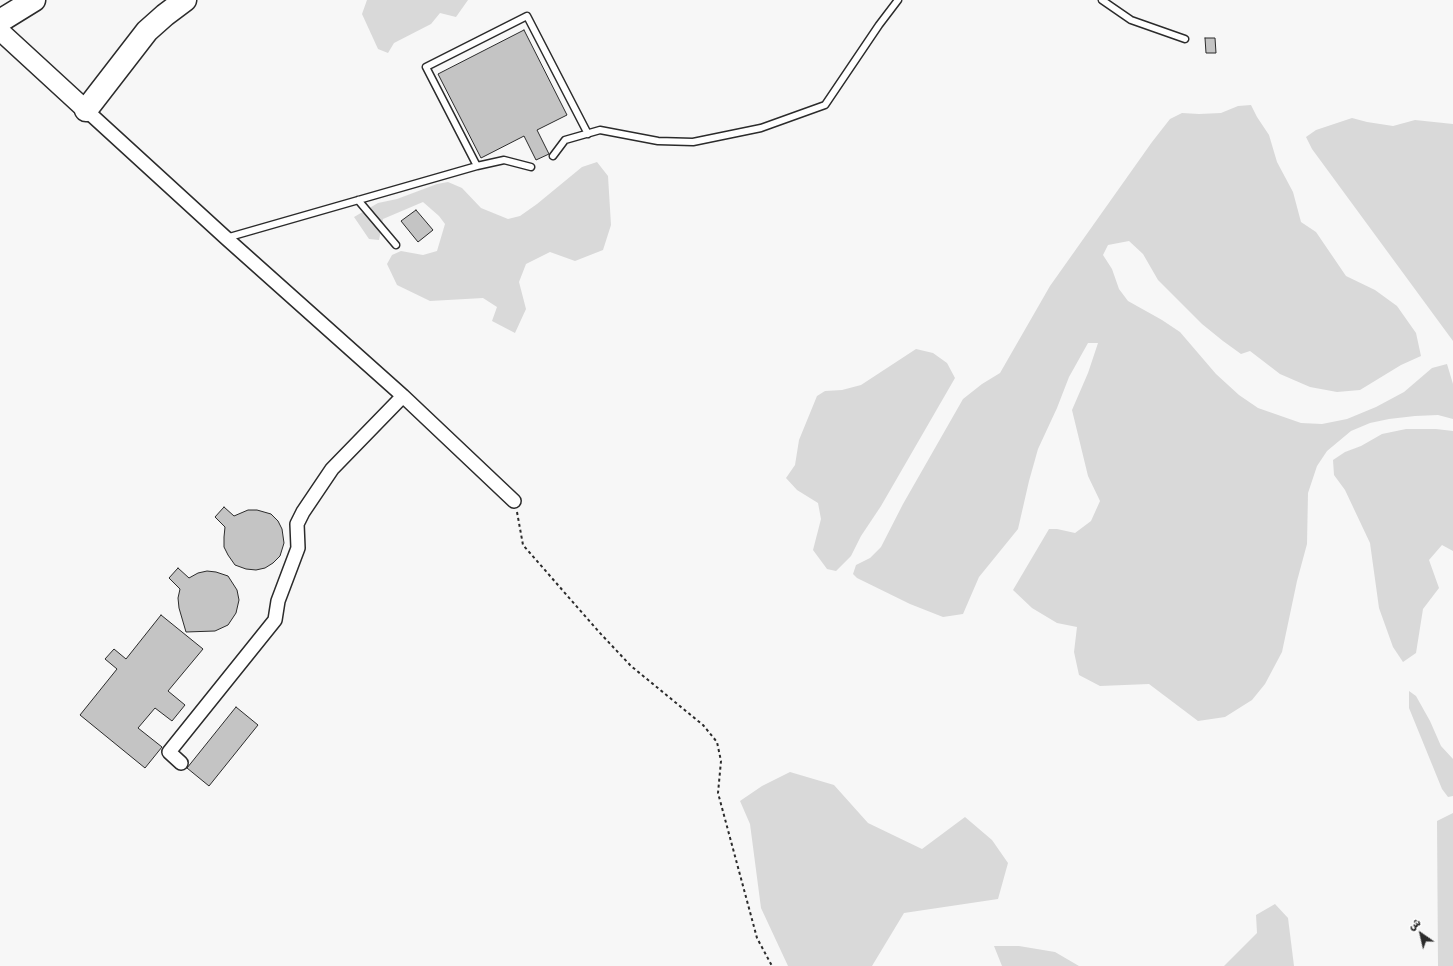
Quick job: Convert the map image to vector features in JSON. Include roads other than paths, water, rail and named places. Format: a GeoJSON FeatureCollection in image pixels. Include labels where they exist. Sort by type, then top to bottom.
{"type":"FeatureCollection","features":[{"type":"Feature","properties":{"kind":"highway"},"geometry":{"type":"LineString","coordinates":[[0,21],[34,0]]}},
{"type":"Feature","properties":{"kind":"highway"},"geometry":{"type":"LineString","coordinates":[[86,110],[147,31],[165,14],[185,0]]}},
{"type":"Feature","properties":{"kind":"street"},"geometry":{"type":"LineString","coordinates":[[0,31],[226,238],[403,396],[514,501]]}},
{"type":"Feature","properties":{"kind":"street"},"geometry":{"type":"LineString","coordinates":[[181,763],[169,752],[275,620],[278,601],[298,548],[296,524],[303,512],[332,469],[403,396]]}},
{"type":"Feature","properties":{"kind":"lane"},"geometry":{"type":"LineString","coordinates":[[553,156],[565,140],[600,130],[658,141],[693,142],[761,128],[825,105],[879,25],[898,0]]}},
{"type":"Feature","properties":{"kind":"lane"},"geometry":{"type":"LineString","coordinates":[[1102,0],[1131,20],[1185,39]]}},
{"type":"Feature","properties":{"kind":"lane"},"geometry":{"type":"LineString","coordinates":[[477,166],[426,67],[527,16],[588,134]]}},
{"type":"Feature","properties":{"kind":"lane"},"geometry":{"type":"LineString","coordinates":[[226,238],[477,166],[504,160],[531,167]]}},
{"type":"Feature","properties":{"kind":"lane"},"geometry":{"type":"LineString","coordinates":[[358,200],[396,245]]}}]}
